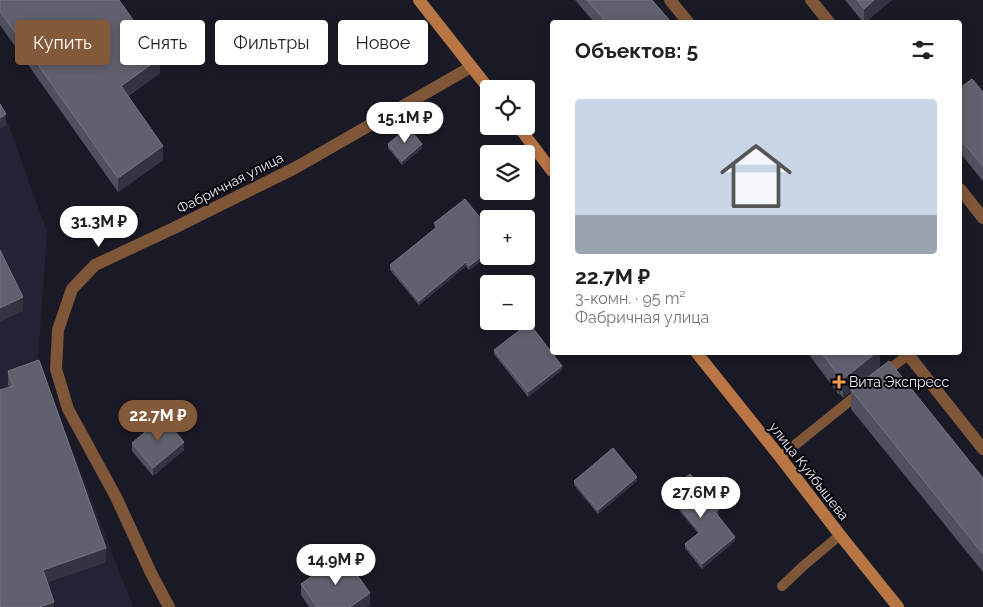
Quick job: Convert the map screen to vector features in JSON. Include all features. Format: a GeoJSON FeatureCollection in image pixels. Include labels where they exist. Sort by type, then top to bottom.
{"type":"FeatureCollection","features":[{"type":"Feature","properties":{"kind":"main road"},"geometry":{"type":"LineString","coordinates":[[419,0],[482,80]]}},
{"type":"Feature","properties":{"kind":"main road"},"geometry":{"type":"LineString","coordinates":[[525,135],[550,167]]}},
{"type":"Feature","properties":{"kind":"main road","name":"улица Куйбышева"},"geometry":{"type":"LineString","coordinates":[[698,355],[898,607]]}},
{"type":"Feature","properties":{"kind":"street"},"geometry":{"type":"LineString","coordinates":[[670,0],[686,20]]}},
{"type":"Feature","properties":{"kind":"street"},"geometry":{"type":"LineString","coordinates":[[812,0],[827,20]]}},
{"type":"Feature","properties":{"kind":"street","name":"Фабричная улица"},"geometry":{"type":"LineString","coordinates":[[169,607],[116,497],[68,409],[56,369],[58,330],[72,289],[95,265],[295,168],[472,67]]}},
{"type":"Feature","properties":{"kind":"street"},"geometry":{"type":"LineString","coordinates":[[962,191],[983,218]]}},
{"type":"Feature","properties":{"kind":"street"},"geometry":{"type":"LineString","coordinates":[[908,355],[983,449]]}},
{"type":"Feature","properties":{"kind":"lane"},"geometry":{"type":"LineString","coordinates":[[780,457],[906,355]]}},
{"type":"Feature","properties":{"kind":"lane"},"geometry":{"type":"LineString","coordinates":[[782,586],[802,566],[840,535]]}},
{"type":"Feature","properties":{"kind":"shaded area"},"geometry":{"type":"Polygon","coordinates":[[[0,110],[9,126],[47,232],[38,360],[133,607],[0,607],[0,110]]]}},
{"type":"Feature","properties":{"kind":"building"},"geometry":{"type":"Polygon","coordinates":[[[119,0],[133,20],[120,20],[120,65],[150,65],[121,86],[163,146],[118,178],[38,65],[110,65],[110,20],[15,20],[15,32],[0,11],[0,1],[119,0]]]}},
{"type":"Feature","properties":{"kind":"building"},"geometry":{"type":"Polygon","coordinates":[[[587,0],[652,0],[669,20],[604,20],[587,0]]]}},
{"type":"Feature","properties":{"kind":"building"},"geometry":{"type":"Polygon","coordinates":[[[857,0],[874,0],[864,9],[857,0]]]}},
{"type":"Feature","properties":{"kind":"building"},"geometry":{"type":"Polygon","coordinates":[[[972,79],[983,92],[983,166],[962,141],[962,86],[972,79]]]}},
{"type":"Feature","properties":{"kind":"building"},"geometry":{"type":"Polygon","coordinates":[[[0,104],[6,114],[0,118],[0,104]]]}},
{"type":"Feature","properties":{"kind":"building"},"geometry":{"type":"Polygon","coordinates":[[[408,127],[422,144],[402,161],[388,144],[408,127]]]}},
{"type":"Feature","properties":{"kind":"building"},"geometry":{"type":"Polygon","coordinates":[[[465,199],[480,218],[480,258],[469,266],[466,262],[419,301],[390,265],[437,227],[434,223],[465,199]]]}},
{"type":"Feature","properties":{"kind":"building"},"geometry":{"type":"Polygon","coordinates":[[[0,250],[23,297],[0,308],[0,250]]]}},
{"type":"Feature","properties":{"kind":"building"},"geometry":{"type":"Polygon","coordinates":[[[520,330],[534,330],[550,350],[550,355],[554,355],[562,366],[528,392],[494,350],[520,330]]]}},
{"type":"Feature","properties":{"kind":"building"},"geometry":{"type":"Polygon","coordinates":[[[823,355],[873,355],[843,379],[823,355]]]}},
{"type":"Feature","properties":{"kind":"building"},"geometry":{"type":"Polygon","coordinates":[[[39,360],[106,548],[43,570],[54,602],[39,607],[0,607],[0,390],[13,386],[8,371],[39,360]]]}},
{"type":"Feature","properties":{"kind":"building"},"geometry":{"type":"Polygon","coordinates":[[[889,361],[983,478],[983,554],[851,390],[889,361]]]}},
{"type":"Feature","properties":{"kind":"building"},"geometry":{"type":"Polygon","coordinates":[[[163,417],[184,442],[153,468],[132,443],[163,417]]]}},
{"type":"Feature","properties":{"kind":"building"},"geometry":{"type":"Polygon","coordinates":[[[613,448],[637,477],[598,510],[574,481],[613,448]]]}},
{"type":"Feature","properties":{"kind":"building"},"geometry":{"type":"Polygon","coordinates":[[[690,474],[719,509],[715,512],[735,537],[702,564],[685,544],[700,532],[667,492],[690,474]]]}},
{"type":"Feature","properties":{"kind":"building"},"geometry":{"type":"Polygon","coordinates":[[[343,555],[370,593],[350,607],[317,607],[301,584],[343,555]]]}},
{"type":"Feature","properties":{"kind":"place","name":"Вита Экспресс"},"geometry":{"type":"Point","coordinates":[839,382]}}]}
